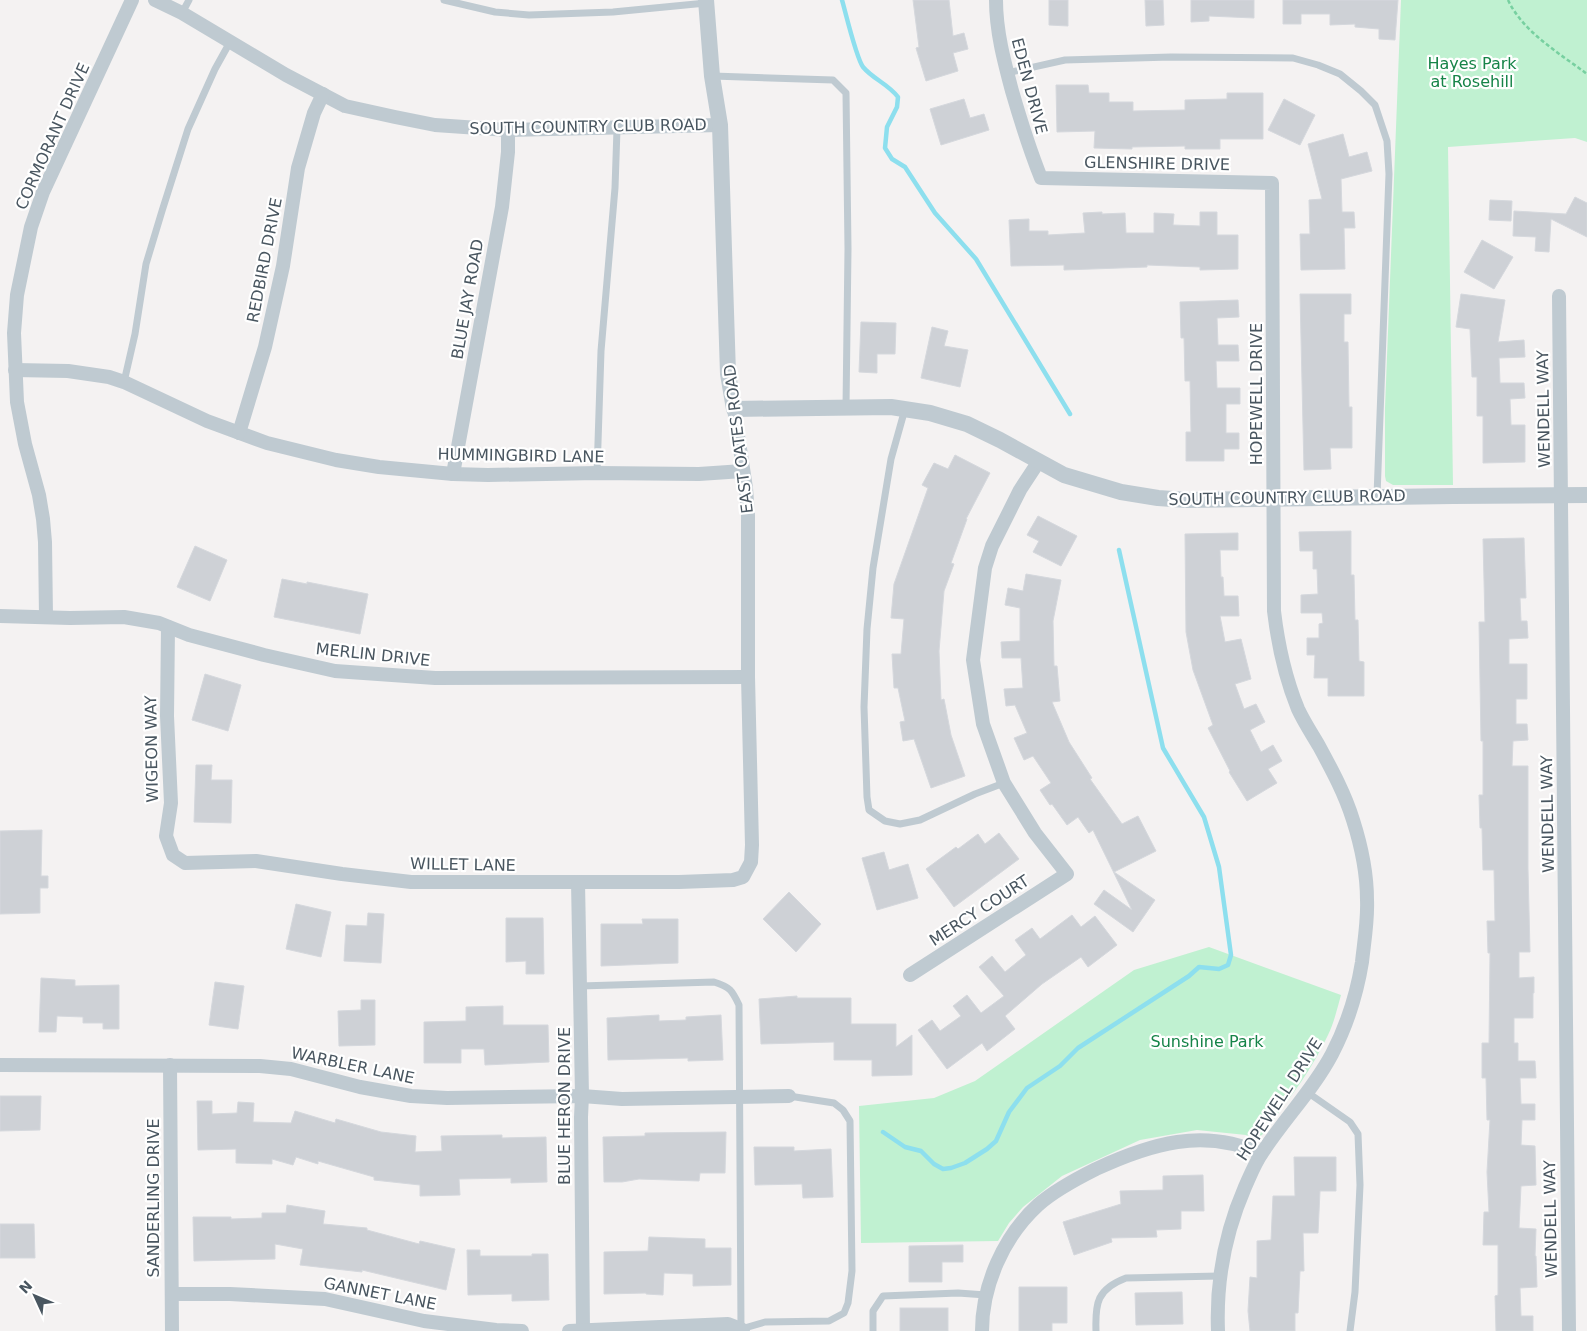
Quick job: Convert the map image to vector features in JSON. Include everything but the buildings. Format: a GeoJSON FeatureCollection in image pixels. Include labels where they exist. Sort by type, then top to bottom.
{"type":"FeatureCollection","features":[{"type":"Feature","properties":{"kind":"street","name":"CORMORANT DRIVE"},"geometry":{"type":"LineString","coordinates":[[46,618],[43,519],[39,495],[19,418],[14,333],[17,295],[32,227],[43,192],[132,0]]}},
{"type":"Feature","properties":{"kind":"street","name":"SOUTH COUNTRY CLUB ROAD"},"geometry":{"type":"LineString","coordinates":[[154,0],[186,6],[230,42],[345,106],[395,118],[435,125],[508,130],[720,125]]}},
{"type":"Feature","properties":{"kind":"street","name":"EDEN DRIVE"},"geometry":{"type":"LineString","coordinates":[[996,0],[996,21],[1007,73],[1026,140],[1041,178]]}},
{"type":"Feature","properties":{"kind":"street","name":"EAST OATES ROAD"},"geometry":{"type":"LineString","coordinates":[[706,2],[712,76],[720,125],[728,374],[748,515],[748,678],[752,845],[751,862],[742,878]]}},
{"type":"Feature","properties":{"kind":"street","name":"REDBIRD DRIVE"},"geometry":{"type":"LineString","coordinates":[[239,432],[265,347],[283,266],[298,168],[314,113],[323,94]]}},
{"type":"Feature","properties":{"kind":"street","name":"BLUE JAY ROAD"},"geometry":{"type":"LineString","coordinates":[[453,474],[502,207],[508,152],[508,130]]}},
{"type":"Feature","properties":{"kind":"street","name":"GLENSHIRE DRIVE"},"geometry":{"type":"LineString","coordinates":[[1041,178],[1272,183]]}},
{"type":"Feature","properties":{"kind":"street","name":"HOPEWELL DRIVE"},"geometry":{"type":"LineString","coordinates":[[1218,1331],[1219,1276],[1234,1216],[1249,1177],[1261,1154],[1307,1092],[1331,1055],[1341,1034],[1352,1003],[1361,964],[1368,901],[1353,820],[1336,778],[1299,711],[1278,645],[1274,611],[1272,183]]}},
{"type":"Feature","properties":{"kind":"street","name":"WENDELL WAY"},"geometry":{"type":"LineString","coordinates":[[1559,296],[1569,1331]]}},
{"type":"Feature","properties":{"kind":"street","name":"HUMMINGBIRD LANE"},"geometry":{"type":"LineString","coordinates":[[15,370],[68,371],[95,374],[124,382],[207,421],[267,442],[336,460],[378,467],[453,474],[488,475],[699,474],[743,471]]}},
{"type":"Feature","properties":{"kind":"street","name":"SOUTH COUNTRY CLUB ROAD"},"geometry":{"type":"LineString","coordinates":[[734,408],[891,407],[930,413],[967,424],[1064,475],[1121,492],[1158,498],[1187,500],[1587,495]]}},
{"type":"Feature","properties":{"kind":"street"},"geometry":{"type":"LineString","coordinates":[[1004,783],[983,724],[973,660],[985,568],[992,546],[1020,490],[1039,461]]}},
{"type":"Feature","properties":{"kind":"street","name":"MERLIN DRIVE"},"geometry":{"type":"LineString","coordinates":[[0,616],[46,618],[124,617],[159,623],[189,635],[335,671],[434,678],[748,678]]}},
{"type":"Feature","properties":{"kind":"street","name":"WIGEON WAY"},"geometry":{"type":"LineString","coordinates":[[168,627],[167,716],[171,803],[166,836],[174,855],[185,863]]}},
{"type":"Feature","properties":{"kind":"street","name":"MERCY COURT"},"geometry":{"type":"LineString","coordinates":[[910,975],[1066,874],[1035,833],[1004,783]]}},
{"type":"Feature","properties":{"kind":"street","name":"WILLET LANE"},"geometry":{"type":"LineString","coordinates":[[185,863],[256,861],[411,882],[708,881],[742,878]]}},
{"type":"Feature","properties":{"kind":"street","name":"BLUE HERON DRIVE"},"geometry":{"type":"LineString","coordinates":[[578,882],[582,1096],[583,1331]]}},
{"type":"Feature","properties":{"kind":"street","name":"WARBLER LANE"},"geometry":{"type":"LineString","coordinates":[[0,1065],[260,1066],[291,1069],[360,1087],[411,1096],[438,1098],[582,1096],[622,1099],[789,1096]]}},
{"type":"Feature","properties":{"kind":"street","name":"SANDERLING DRIVE"},"geometry":{"type":"LineString","coordinates":[[170,1065],[172,1331]]}},
{"type":"Feature","properties":{"kind":"street"},"geometry":{"type":"LineString","coordinates":[[982,1331],[982,1317],[986,1295],[992,1276],[1012,1236],[1037,1206],[1054,1192],[1069,1183],[1134,1153],[1173,1142],[1210,1140],[1244,1146],[1261,1154]]}},
{"type":"Feature","properties":{"kind":"street","name":"GANNET LANE"},"geometry":{"type":"LineString","coordinates":[[172,1294],[230,1294],[325,1298],[424,1321],[488,1330],[522,1331]]}},
{"type":"Feature","properties":{"kind":"street"},"geometry":{"type":"LineString","coordinates":[[569,1331],[728,1324],[742,1330]]}},
{"type":"Feature","properties":{"kind":"lane"},"geometry":{"type":"LineString","coordinates":[[444,0],[495,12],[529,15],[613,12],[706,2]]}},
{"type":"Feature","properties":{"kind":"lane"},"geometry":{"type":"LineString","coordinates":[[124,382],[146,264],[162,211],[188,129],[215,69],[230,42]]}},
{"type":"Feature","properties":{"kind":"lane"},"geometry":{"type":"LineString","coordinates":[[1007,73],[1065,60],[1171,57],[1293,58],[1340,74],[1361,91],[1374,106],[1388,141],[1389,174],[1377,497]]}},
{"type":"Feature","properties":{"kind":"lane"},"geometry":{"type":"LineString","coordinates":[[712,76],[833,80],[846,94],[848,249],[846,408]]}},
{"type":"Feature","properties":{"kind":"lane"},"geometry":{"type":"LineString","coordinates":[[597,473],[601,351],[615,188],[617,128]]}},
{"type":"Feature","properties":{"kind":"lane"},"geometry":{"type":"LineString","coordinates":[[905,409],[891,459],[873,568],[866,629],[864,707],[869,810],[885,821],[900,824],[920,820],[975,794],[1004,783]]}},
{"type":"Feature","properties":{"kind":"lane"},"geometry":{"type":"LineString","coordinates":[[580,986],[714,982],[727,986],[734,993],[739,1005],[742,1330],[764,1322],[829,1321],[844,1313],[848,1303],[852,1271],[850,1121],[844,1110],[834,1103],[789,1096]]}},
{"type":"Feature","properties":{"kind":"lane"},"geometry":{"type":"LineString","coordinates":[[1307,1092],[1350,1122],[1358,1134],[1360,1185],[1355,1292],[1350,1331]]}},
{"type":"Feature","properties":{"kind":"lane"},"geometry":{"type":"LineString","coordinates":[[1096,1331],[1095,1309],[1097,1300],[1113,1282],[1126,1278],[1219,1276]]}},
{"type":"Feature","properties":{"kind":"lane"},"geometry":{"type":"LineString","coordinates":[[873,1331],[873,1311],[884,1296],[958,1293],[986,1295]]}},
{"type":"Feature","properties":{"kind":"path"},"geometry":{"type":"LineString","coordinates":[[1508,0],[1513,10],[1532,32],[1587,74]]}},
{"type":"Feature","properties":{"kind":"green space","name":"Hayes Park at Rosehill"},"geometry":{"type":"Polygon","coordinates":[[[1401,0],[1587,0],[1587,142],[1575,138],[1448,147],[1453,485],[1393,485],[1386,481],[1385,476],[1385,408],[1401,0]]]}},
{"type":"Feature","properties":{"kind":"green space","name":"Sunshine Park"},"geometry":{"type":"Polygon","coordinates":[[[1209,947],[1341,995],[1330,1030],[1314,1062],[1262,1135],[1253,1138],[1246,1135],[1197,1130],[1140,1140],[1062,1176],[1023,1207],[1009,1223],[998,1241],[861,1243],[859,1106],[934,1098],[975,1081],[1134,970],[1209,947]]]}},
{"type":"Feature","properties":{"kind":"waterway"},"geometry":{"type":"LineString","coordinates":[[842,0],[860,62],[871,75],[898,97],[897,107],[887,127],[885,148],[892,159],[905,167],[935,213],[976,259],[1070,414]]}},
{"type":"Feature","properties":{"kind":"waterway"},"geometry":{"type":"LineString","coordinates":[[883,1132],[905,1147],[921,1151],[934,1164],[943,1169],[965,1163],[996,1141],[1009,1112],[1027,1088],[1060,1066],[1078,1048],[1189,976],[1199,967],[1219,969],[1228,965],[1231,955],[1219,867],[1204,817],[1163,748],[1119,550]]}}]}
